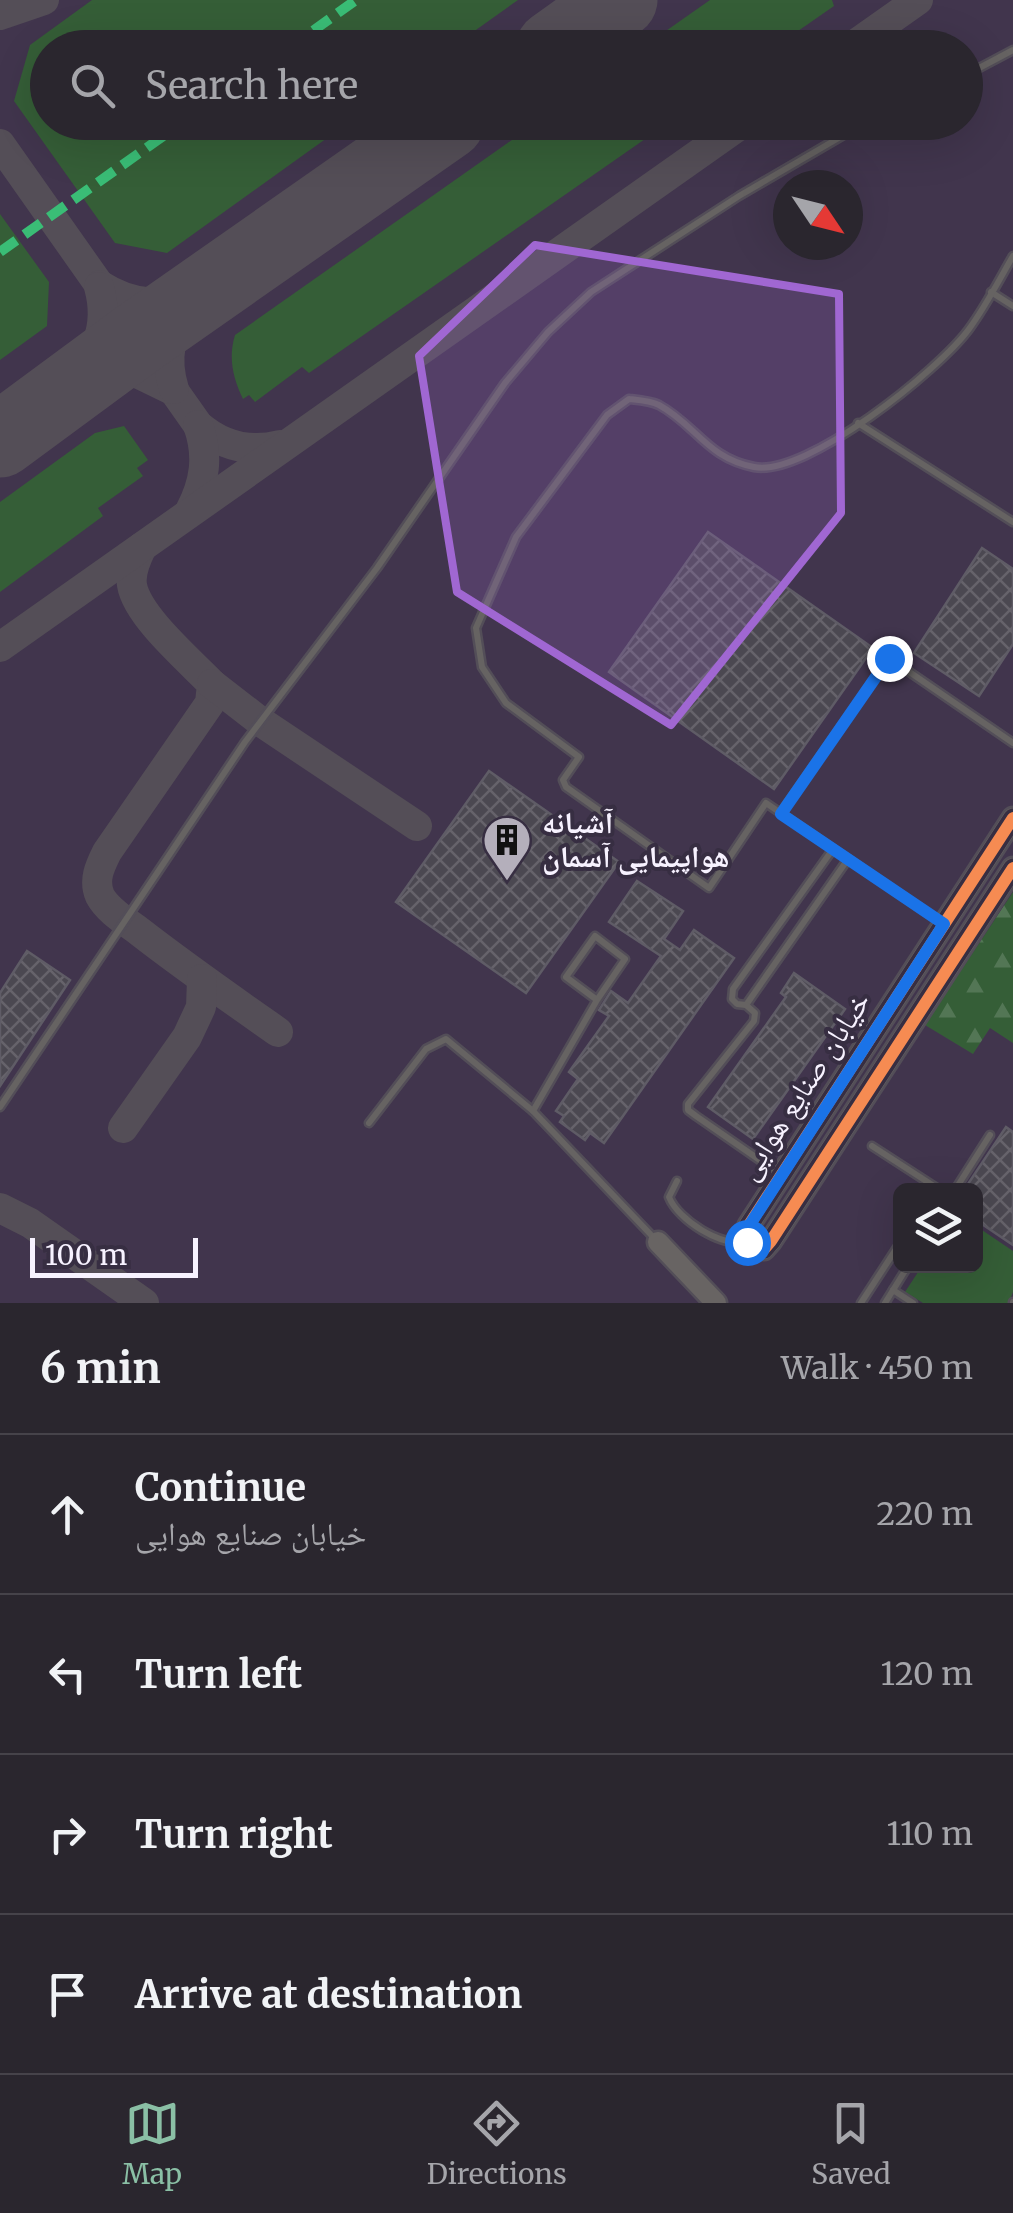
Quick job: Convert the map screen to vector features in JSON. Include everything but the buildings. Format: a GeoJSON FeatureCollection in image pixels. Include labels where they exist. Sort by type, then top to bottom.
{"type":"FeatureCollection","features":[{"type":"Feature","properties":{"kind":"street","name":"خیابان صنایع هوایی"},"geometry":{"type":"LineString","coordinates":[[1013,818],[749,1226],[744,1236],[754,1248],[764,1248],[804,1191],[1013,868]]}},
{"type":"Feature","properties":{"kind":"street"},"geometry":{"type":"LineString","coordinates":[[944,924],[966,940]]}},
{"type":"Feature","properties":{"kind":"street"},"geometry":{"type":"LineString","coordinates":[[879,1024],[902,1040]]}},
{"type":"Feature","properties":{"kind":"street"},"geometry":{"type":"LineString","coordinates":[[782,1175],[804,1191]]}},
{"type":"Feature","properties":{"kind":"street"},"geometry":{"type":"LineString","coordinates":[[658,1242],[716,1303]]}},
{"type":"Feature","properties":{"kind":"lane"},"geometry":{"type":"LineString","coordinates":[[983,67],[1013,50]]}},
{"type":"Feature","properties":{"kind":"lane"},"geometry":{"type":"LineString","coordinates":[[0,1107],[245,742],[378,568],[504,383],[548,332],[568,311],[608,281],[739,196],[835,140]]}},
{"type":"Feature","properties":{"kind":"lane"},"geometry":{"type":"LineString","coordinates":[[944,924],[766,803],[710,888],[566,786],[563,780],[580,757],[506,704],[482,667],[476,628],[516,536],[607,415],[629,398],[658,404],[718,455],[758,468],[806,458],[913,387],[940,361],[969,329],[1013,256]]}},
{"type":"Feature","properties":{"kind":"lane"},"geometry":{"type":"LineString","coordinates":[[992,292],[1013,306]]}},
{"type":"Feature","properties":{"kind":"lane"},"geometry":{"type":"LineString","coordinates":[[858,423],[1013,522]]}},
{"type":"Feature","properties":{"kind":"lane"},"geometry":{"type":"LineString","coordinates":[[781,814],[889,658],[1012,740]]}},
{"type":"Feature","properties":{"kind":"lane"},"geometry":{"type":"LineString","coordinates":[[782,1175],[688,1110],[688,1104],[754,1021],[755,1013],[732,999],[733,989],[833,849]]}},
{"type":"Feature","properties":{"kind":"lane"},"geometry":{"type":"LineString","coordinates":[[746,1005],[848,860]]}},
{"type":"Feature","properties":{"kind":"lane"},"geometry":{"type":"LineString","coordinates":[[778,926],[793,938]]}},
{"type":"Feature","properties":{"kind":"lane"},"geometry":{"type":"LineString","coordinates":[[534,1111],[625,959],[595,936],[566,977],[597,1000]]}},
{"type":"Feature","properties":{"kind":"lane"},"geometry":{"type":"LineString","coordinates":[[370,1123],[426,1049],[446,1039],[534,1111],[658,1242]]}},
{"type":"Feature","properties":{"kind":"lane"},"geometry":{"type":"LineString","coordinates":[[959,1183],[990,1134]]}},
{"type":"Feature","properties":{"kind":"lane"},"geometry":{"type":"LineString","coordinates":[[872,1146],[929,1183]]}},
{"type":"Feature","properties":{"kind":"lane"},"geometry":{"type":"LineString","coordinates":[[677,1181],[669,1198],[676,1209],[723,1242],[747,1242]]}},
{"type":"Feature","properties":{"kind":"lane"},"geometry":{"type":"LineString","coordinates":[[861,1303],[893,1254]]}},
{"type":"Feature","properties":{"kind":"lane"},"geometry":{"type":"LineString","coordinates":[[885,1303],[904,1273]]}},
{"type":"Feature","properties":{"kind":"lane"},"geometry":{"type":"LineString","coordinates":[[893,1290],[913,1303]]}},
{"type":"Feature","properties":{"kind":"highlighted area"},"geometry":{"type":"Polygon","coordinates":[[[535,245],[839,294],[841,513],[671,725],[457,592],[419,356],[535,245]]]}},
{"type":"Feature","properties":{"kind":"shaded area"},"geometry":{"type":"Polygon","coordinates":[[[0,0],[1013,0],[1013,1303],[0,1303],[0,0]]]}},
{"type":"Feature","properties":{"kind":"green space"},"geometry":{"type":"Polygon","coordinates":[[[92,0],[518,0],[476,30],[51,30],[92,0]]]}},
{"type":"Feature","properties":{"kind":"green space"},"geometry":{"type":"Polygon","coordinates":[[[710,0],[832,0],[834,6],[799,30],[667,30],[710,0]]]}},
{"type":"Feature","properties":{"kind":"green space"},"geometry":{"type":"Polygon","coordinates":[[[30,45],[30,123],[14,101],[30,45]]]}},
{"type":"Feature","properties":{"kind":"green space"},"geometry":{"type":"Polygon","coordinates":[[[42,140],[324,140],[167,253],[115,243],[42,140]]]}},
{"type":"Feature","properties":{"kind":"green space"},"geometry":{"type":"Polygon","coordinates":[[[512,140],[644,140],[309,373],[302,367],[255,402],[249,395],[243,399],[237,383],[232,352],[235,335],[512,140]]]}},
{"type":"Feature","properties":{"kind":"green space"},"geometry":{"type":"Polygon","coordinates":[[[0,214],[49,282],[47,326],[0,360],[0,214]]]}},
{"type":"Feature","properties":{"kind":"green space"},"geometry":{"type":"Polygon","coordinates":[[[124,426],[148,460],[137,468],[143,476],[98,508],[103,516],[0,592],[0,502],[95,433],[124,426]]]}},
{"type":"Feature","properties":{"kind":"green space"},"geometry":{"type":"Polygon","coordinates":[[[1013,892],[1013,1043],[990,1028],[973,1054],[925,1025],[1013,892]]]}},
{"type":"Feature","properties":{"kind":"green space"},"geometry":{"type":"Polygon","coordinates":[[[983,1231],[1013,1251],[1013,1292],[1009,1303],[923,1303],[905,1292],[917,1273],[983,1273],[983,1231]]]}},
{"type":"Feature","properties":{"kind":"taxiway"},"geometry":{"type":"LineString","coordinates":[[0,15],[44,0]]}},
{"type":"Feature","properties":{"kind":"taxiway"},"geometry":{"type":"LineString","coordinates":[[876,30],[918,0]]}},
{"type":"Feature","properties":{"kind":"taxiway"},"geometry":{"type":"LineString","coordinates":[[0,647],[718,140]]}},
{"type":"Feature","properties":{"kind":"taxiway"},"geometry":{"type":"LineString","coordinates":[[0,144],[198,425],[236,446],[280,445]]}},
{"type":"Feature","properties":{"kind":"taxiway"},"geometry":{"type":"LineString","coordinates":[[100,285],[137,301],[200,296]]}},
{"type":"Feature","properties":{"kind":"taxiway"},"geometry":{"type":"LineString","coordinates":[[69,391],[98,342],[103,317],[99,287]]}},
{"type":"Feature","properties":{"kind":"taxiway"},"geometry":{"type":"LineString","coordinates":[[174,389],[171,346],[186,306]]}},
{"type":"Feature","properties":{"kind":"taxiway"},"geometry":{"type":"LineString","coordinates":[[93,373],[135,372],[170,389]]}},
{"type":"Feature","properties":{"kind":"taxiway"},"geometry":{"type":"LineString","coordinates":[[190,511],[204,469],[198,425]]}},
{"type":"Feature","properties":{"kind":"taxiway"},"geometry":{"type":"LineString","coordinates":[[142,547],[132,575],[136,597],[166,638],[212,684],[210,703],[107,852],[98,873],[98,890],[118,916],[278,1032]]}},
{"type":"Feature","properties":{"kind":"taxiway"},"geometry":{"type":"LineString","coordinates":[[212,684],[261,722],[417,826]]}},
{"type":"Feature","properties":{"kind":"taxiway"},"geometry":{"type":"LineString","coordinates":[[123,1128],[187,1037],[201,1007],[202,979]]}},
{"type":"Feature","properties":{"kind":"taxiway"},"geometry":{"type":"LineString","coordinates":[[0,1208],[30,1223],[144,1303]]}},
{"type":"Feature","properties":{"kind":"runway"},"geometry":{"type":"LineString","coordinates":[[578,30],[620,0]]}},
{"type":"Feature","properties":{"kind":"runway"},"geometry":{"type":"LineString","coordinates":[[0,440],[421,140]]}},
{"type":"Feature","properties":{"kind":"marked path"},"geometry":{"type":"LineString","coordinates":[[314,30],[356,0]]}},
{"type":"Feature","properties":{"kind":"marked path"},"geometry":{"type":"LineString","coordinates":[[0,252],[158,140]]}},
{"type":"Feature","properties":{"kind":"cycle path"},"geometry":{"type":"LineString","coordinates":[[1013,818],[749,1225],[744,1236],[754,1248],[764,1249],[771,1241],[1013,868]]}},
{"type":"Feature","properties":{"kind":"place","name":"آشیانه هواپیمایی آسمان"},"geometry":{"type":"Point","coordinates":[507,882]}},
{"type":"Feature","properties":{"kind":"route"},"geometry":{"type":"LineString","coordinates":[[747,1242],[744,1236],[749,1226],[944,924],[781,814],[889,658]]}}]}
